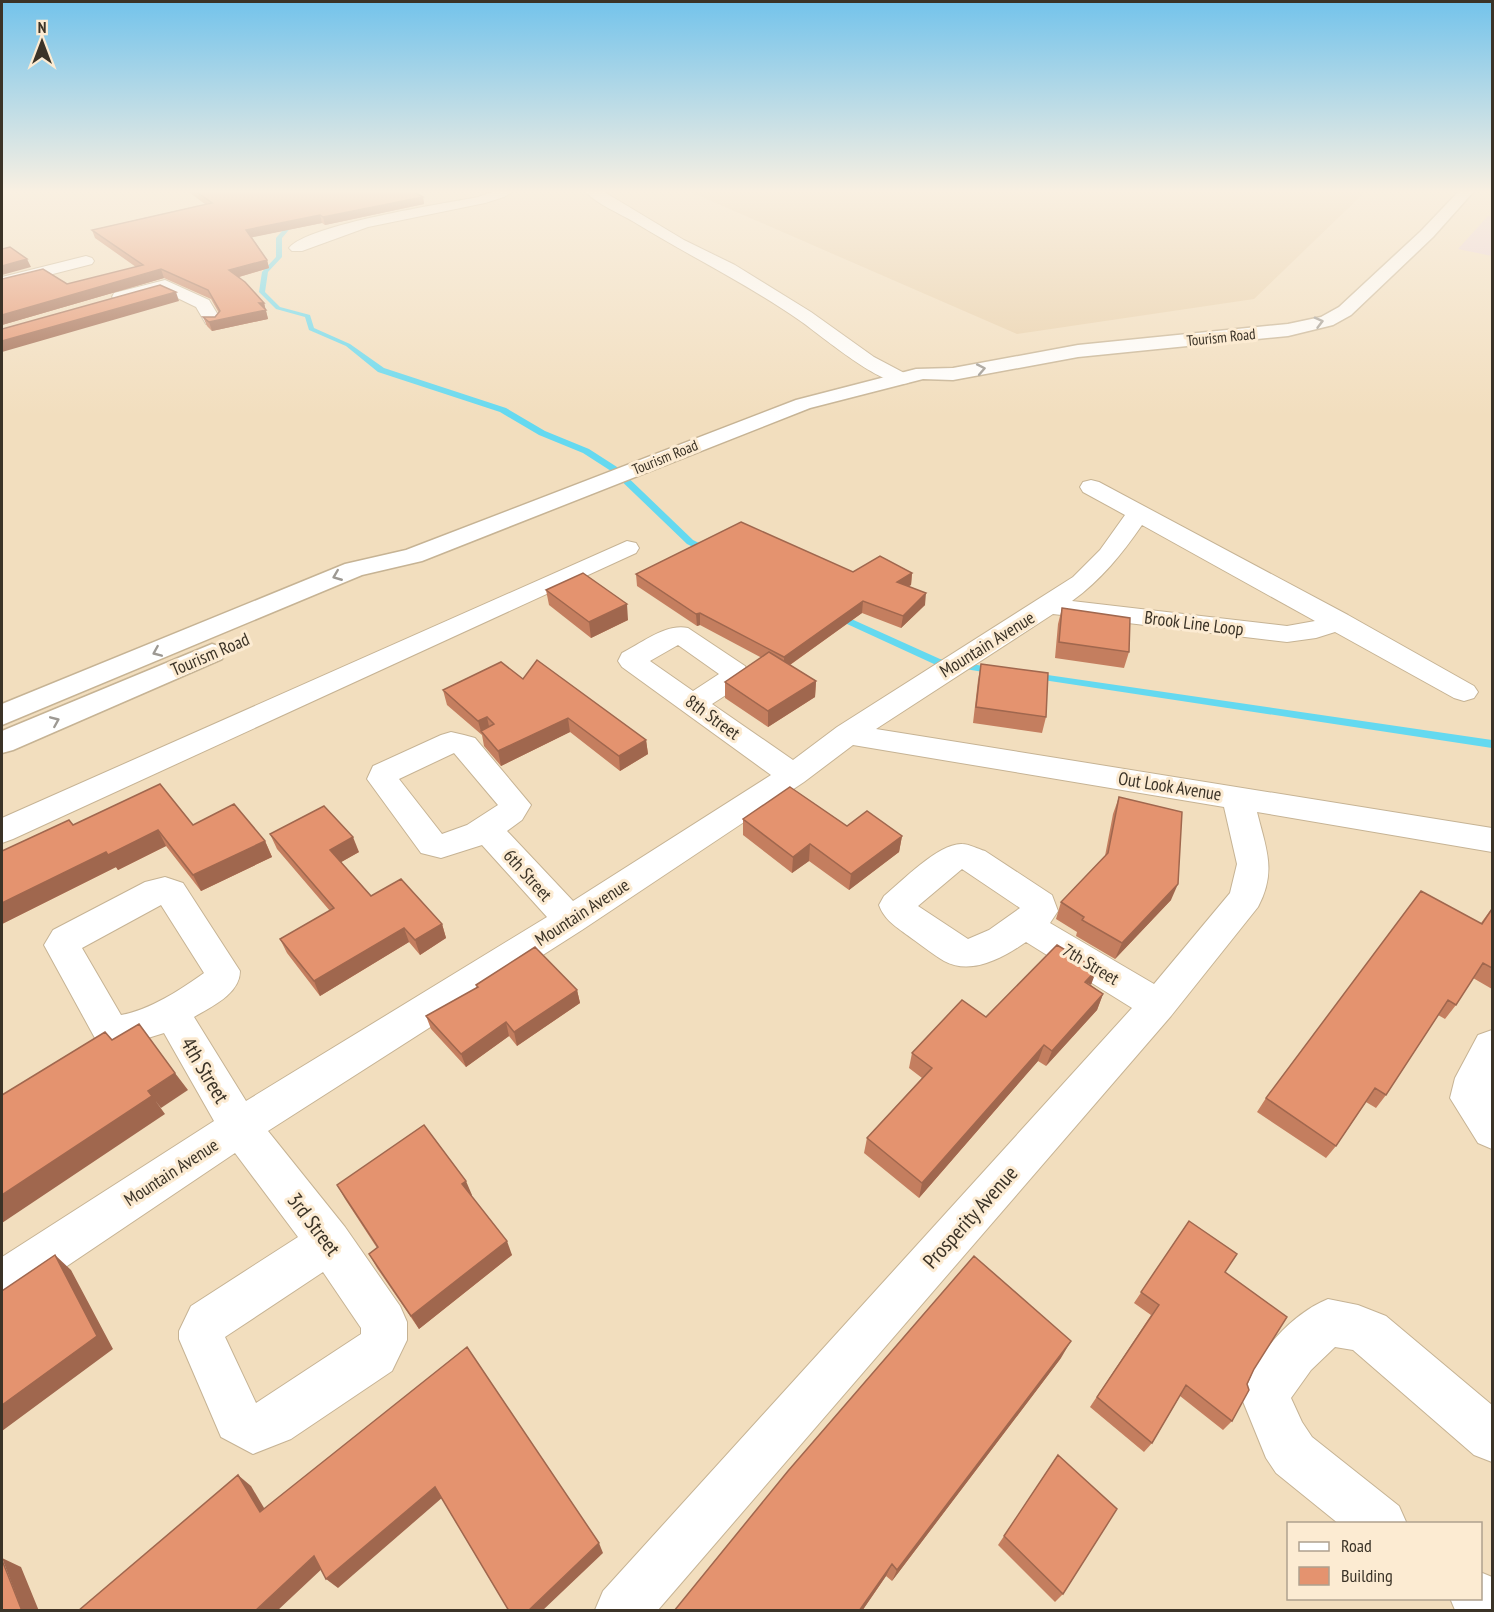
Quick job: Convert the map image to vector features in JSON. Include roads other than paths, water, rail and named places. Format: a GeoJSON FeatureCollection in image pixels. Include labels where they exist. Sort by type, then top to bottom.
{"type":"FeatureCollection","features":[{"type":"Feature","properties":{"kind":"main road","name":"Tourism Road"},"geometry":{"type":"LineString","coordinates":[[2,715],[354,569],[413,556],[803,404],[923,373],[953,374],[1078,351],[1288,330],[1327,321],[1345,310],[1393,265]]}},
{"type":"Feature","properties":{"kind":"main road","name":"Tourism Road"},"geometry":{"type":"LineString","coordinates":[[923,373],[939,362],[991,353],[1060,342],[1268,322],[1311,307]]}},
{"type":"Feature","properties":{"kind":"main road","name":"Tourism Road"},"geometry":{"type":"LineString","coordinates":[[2,743],[380,580],[413,556]]}},
{"type":"Feature","properties":{"kind":"street"},"geometry":{"type":"LineString","coordinates":[[2,282],[69,265]]}},
{"type":"Feature","properties":{"kind":"street"},"geometry":{"type":"LineString","coordinates":[[723,265],[805,316],[867,361],[901,379]]}},
{"type":"Feature","properties":{"kind":"street"},"geometry":{"type":"LineString","coordinates":[[106,301],[165,285],[203,304],[212,320]]}},
{"type":"Feature","properties":{"kind":"street"},"geometry":{"type":"LineString","coordinates":[[1091,487],[1339,621],[1464,692]]}},
{"type":"Feature","properties":{"kind":"street","name":"Mountain Avenue"},"geometry":{"type":"LineString","coordinates":[[2,1283],[240,1127],[570,921],[793,775],[848,734],[1048,606],[1082,582],[1109,555],[1138,514]]}},
{"type":"Feature","properties":{"kind":"street"},"geometry":{"type":"LineString","coordinates":[[2,831],[627,548]]}},
{"type":"Feature","properties":{"kind":"street","name":"Brook Line Loop"},"geometry":{"type":"LineString","coordinates":[[1048,606],[1287,634],[1316,630],[1339,621]]}},
{"type":"Feature","properties":{"kind":"street","name":"8th Street"},"geometry":{"type":"LineString","coordinates":[[693,703],[736,676],[735,672],[679,634],[634,657],[632,660],[793,775]]}},
{"type":"Feature","properties":{"kind":"street","name":"Out Look Avenue"},"geometry":{"type":"LineString","coordinates":[[848,734],[1492,840]]}},
{"type":"Feature","properties":{"kind":"street","name":"Prosperity Avenue"},"geometry":{"type":"LineString","coordinates":[[622,1611],[1158,1005],[1246,898],[1254,864],[1237,797]]}},
{"type":"Feature","properties":{"kind":"street","name":"6th Street"},"geometry":{"type":"LineString","coordinates":[[486,829],[570,921]]}},
{"type":"Feature","properties":{"kind":"street","name":"7th Street"},"geometry":{"type":"LineString","coordinates":[[1024,924],[1158,1005]]}},
{"type":"Feature","properties":{"kind":"street","name":"4th Street"},"geometry":{"type":"LineString","coordinates":[[171,1012],[240,1127]]}},
{"type":"Feature","properties":{"kind":"street"},"geometry":{"type":"LineString","coordinates":[[1492,1047],[1475,1078],[1470,1098],[1492,1130]]}},
{"type":"Feature","properties":{"kind":"street","name":"3rd Street"},"geometry":{"type":"LineString","coordinates":[[240,1127],[329,1242],[384,1322],[384,1340],[375,1354],[274,1422],[253,1429],[238,1420],[202,1339],[202,1331],[207,1322],[329,1242]]}},
{"type":"Feature","properties":{"kind":"street"},"geometry":{"type":"LineString","coordinates":[[1379,1522],[1294,1455],[1284,1440],[1264,1394],[1294,1353],[1328,1322],[1358,1328],[1369,1333],[1492,1437]]}},
{"type":"Feature","properties":{"kind":"street"},"geometry":{"type":"LineString","coordinates":[[1478,1600],[1486,1606],[1492,1606]]}},
{"type":"Feature","properties":{"kind":"waterway"},"geometry":{"type":"LineString","coordinates":[[271,265],[265,272],[262,292],[278,308],[308,316],[311,329],[348,345],[381,370],[503,410],[542,433],[586,451],[614,469],[690,542],[710,552]]}},
{"type":"Feature","properties":{"kind":"waterway"},"geometry":{"type":"LineString","coordinates":[[838,616],[938,662],[996,671]]}},
{"type":"Feature","properties":{"kind":"waterway"},"geometry":{"type":"LineString","coordinates":[[1034,676],[1492,744]]}}]}
